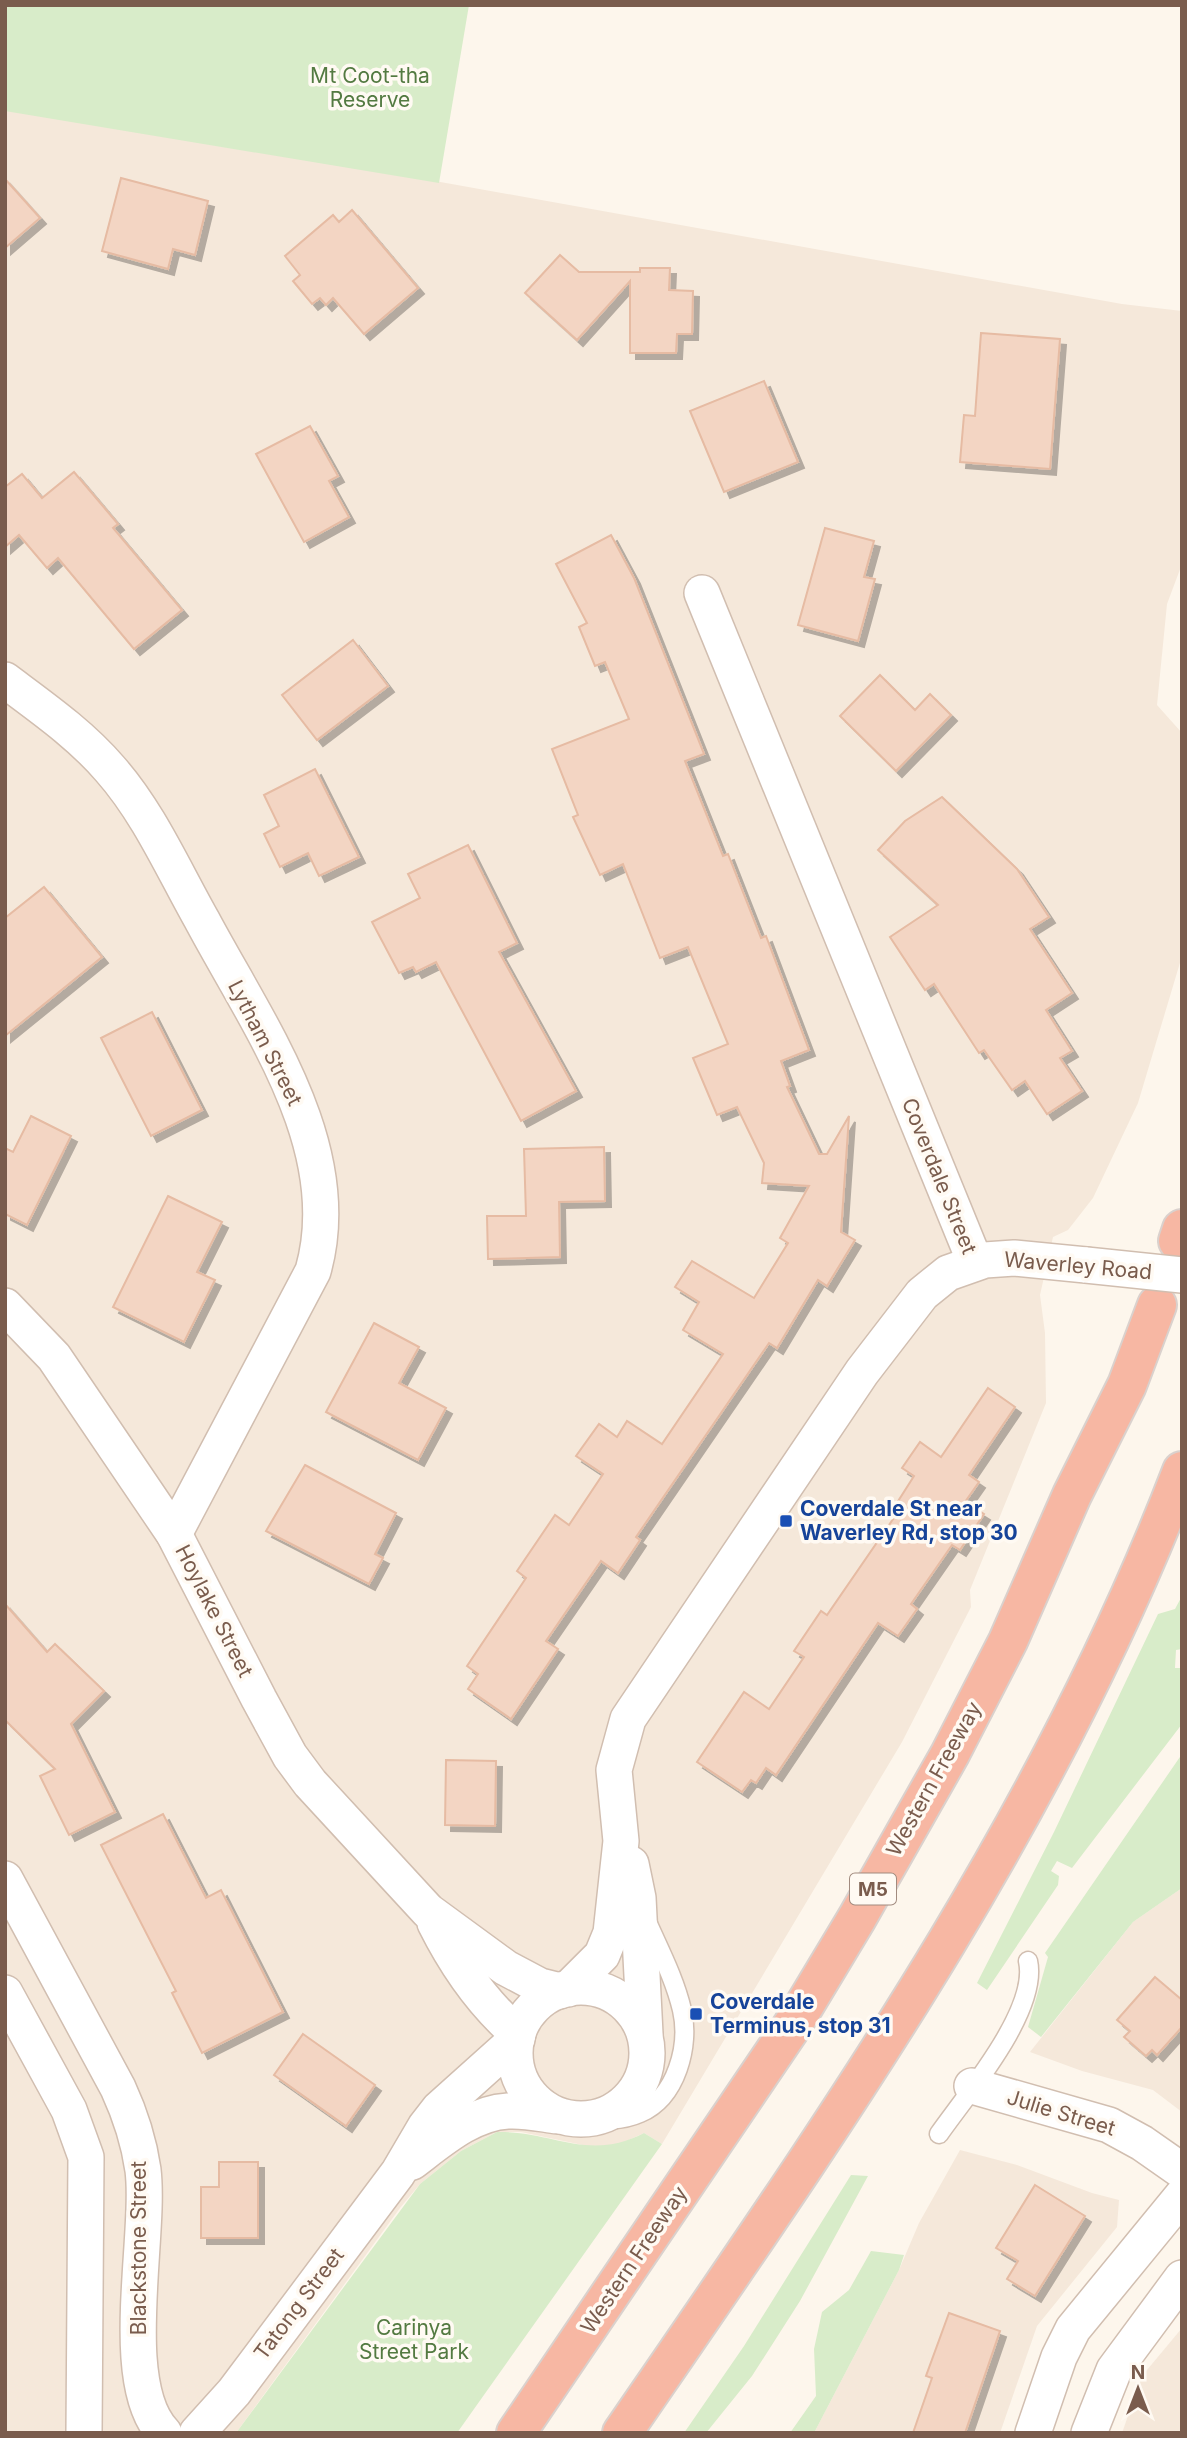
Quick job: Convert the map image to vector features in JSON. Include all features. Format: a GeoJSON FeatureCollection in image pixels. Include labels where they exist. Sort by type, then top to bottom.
{"type":"FeatureCollection","features":[{"type":"Feature","properties":{"kind":"highway","name":"Western Freeway"},"geometry":{"type":"LineString","coordinates":[[516,2433],[792,2026],[877,1883],[950,1754],[1008,1641],[1072,1495],[1127,1385],[1157,1306]]}},
{"type":"Feature","properties":{"kind":"highway"},"geometry":{"type":"LineString","coordinates":[[622,2433],[810,2160],[919,1991],[1002,1853],[1116,1626],[1182,1471]]}},
{"type":"Feature","properties":{"kind":"street","name":"Coverdale Street"},"geometry":{"type":"LineString","coordinates":[[564,1990],[596,1963],[609,1940],[621,1842],[614,1770],[622,1732],[638,1700],[862,1372],[912,1306],[948,1273],[975,1262],[702,593]]}},
{"type":"Feature","properties":{"kind":"street","name":"Lytham Street"},"geometry":{"type":"LineString","coordinates":[[5,680],[90,748],[110,769],[144,816],[285,1073],[305,1126],[314,1163],[320,1239],[313,1271],[174,1534]]}},
{"type":"Feature","properties":{"kind":"street","name":"Waverley Road"},"geometry":{"type":"LineString","coordinates":[[975,1262],[1014,1258],[1086,1265],[1180,1248]]}},
{"type":"Feature","properties":{"kind":"street","name":"Hoylake Street"},"geometry":{"type":"LineString","coordinates":[[5,1306],[54,1357],[174,1534],[290,1756],[310,1783],[428,1911],[506,1968],[540,1986],[564,1990]]}},
{"type":"Feature","properties":{"kind":"street","name":"Coverdale Street"},"geometry":{"type":"LineString","coordinates":[[621,1842],[633,1871],[638,1898],[645,2040]]}},
{"type":"Feature","properties":{"kind":"street","name":"Blackstone Street"},"geometry":{"type":"LineString","coordinates":[[5,1879],[118,2088],[132,2122],[143,2170],[140,2360],[150,2413],[164,2433]]}},
{"type":"Feature","properties":{"kind":"street","name":"Hoylake Street"},"geometry":{"type":"LineString","coordinates":[[428,1911],[464,1975],[517,2037]]}},
{"type":"Feature","properties":{"kind":"street"},"geometry":{"type":"LineString","coordinates":[[594,1989],[615,1997],[631,2011],[645,2040],[644,2074],[634,2093],[608,2113],[571,2118],[546,2109],[523,2086],[516,2066],[517,2037],[534,2007],[564,1990],[594,1989]]}},
{"type":"Feature","properties":{"kind":"street"},"geometry":{"type":"LineString","coordinates":[[5,1993],[69,2110],[86,2157],[84,2433]]}},
{"type":"Feature","properties":{"kind":"street","name":"Tatong Street"},"geometry":{"type":"LineString","coordinates":[[197,2433],[233,2392],[398,2173],[439,2109],[517,2037]]}},
{"type":"Feature","properties":{"kind":"street","name":"Julie Street"},"geometry":{"type":"LineString","coordinates":[[972,2086],[1109,2125],[1142,2143],[1182,2171]]}},
{"type":"Feature","properties":{"kind":"street","name":"Tatong Street"},"geometry":{"type":"LineString","coordinates":[[398,2173],[446,2137],[488,2115],[515,2111],[571,2118]]}},
{"type":"Feature","properties":{"kind":"street"},"geometry":{"type":"LineString","coordinates":[[1033,2433],[1059,2357],[1073,2329],[1182,2196]]}},
{"type":"Feature","properties":{"kind":"street"},"geometry":{"type":"LineString","coordinates":[[1089,2433],[1114,2370],[1182,2278]]}},
{"type":"Feature","properties":{"kind":"lane"},"geometry":{"type":"LineString","coordinates":[[571,2118],[616,2119],[644,2111],[670,2083],[681,2059],[684,2042],[682,2010],[670,1971],[638,1898]]}},
{"type":"Feature","properties":{"kind":"lane"},"geometry":{"type":"LineString","coordinates":[[939,2134],[1016,2023],[1030,1971],[1028,1961]]}},
{"type":"Feature","properties":{"kind":"shaded area"},"geometry":{"type":"Polygon","coordinates":[[[5,104],[1122,304],[1182,311],[1182,564],[1167,604],[1157,705],[1182,733],[1182,956],[1138,1103],[1093,1198],[1068,1230],[1053,1237],[1040,1295],[1045,1333],[1046,1403],[970,1590],[971,1607],[902,1742],[662,2144],[644,2133],[620,2144],[592,2147],[521,2132],[497,2132],[461,2151],[420,2184],[400,2208],[236,2433],[5,2433],[5,104]]]}},
{"type":"Feature","properties":{"kind":"shaded area"},"geometry":{"type":"Polygon","coordinates":[[[1182,1888],[1182,2112],[1153,2090],[1082,2071],[1030,2052],[1133,1922],[1182,1888]]]}},
{"type":"Feature","properties":{"kind":"shaded area"},"geometry":{"type":"Polygon","coordinates":[[[960,2150],[1017,2165],[1092,2193],[1119,2200],[1117,2227],[1037,2326],[1000,2433],[814,2433],[899,2270],[919,2223],[960,2150]]]}},
{"type":"Feature","properties":{"kind":"shaded area"},"geometry":{"type":"Polygon","coordinates":[[[1182,2328],[1182,2433],[1122,2433],[1142,2376],[1182,2328]]]}},
{"type":"Feature","properties":{"kind":"green space","name":"Mt Coot-tha Reserve"},"geometry":{"type":"Polygon","coordinates":[[[5,5],[469,5],[439,183],[5,111],[5,5]]]}},
{"type":"Feature","properties":{"kind":"green space"},"geometry":{"type":"Polygon","coordinates":[[[1182,1596],[1182,1649],[1176,1650],[1175,1668],[1182,1668],[1182,1724],[1072,1868],[1057,1861],[1051,1871],[1059,1876],[1058,1885],[987,1990],[977,1983],[1054,1832],[1158,1614],[1175,1609],[1182,1596]]]}},
{"type":"Feature","properties":{"kind":"green space"},"geometry":{"type":"Polygon","coordinates":[[[1182,1754],[1182,1888],[1133,1922],[1041,2037],[1028,2027],[1048,1957],[1045,1953],[1182,1754]]]}},
{"type":"Feature","properties":{"kind":"green space","name":"Carinya Street Park"},"geometry":{"type":"Polygon","coordinates":[[[497,2132],[588,2145],[606,2145],[644,2133],[662,2144],[457,2433],[236,2433],[420,2184],[461,2151],[497,2132]]]}},
{"type":"Feature","properties":{"kind":"green space"},"geometry":{"type":"Polygon","coordinates":[[[851,2175],[868,2176],[800,2301],[752,2376],[706,2433],[684,2433],[744,2346],[851,2175]]]}},
{"type":"Feature","properties":{"kind":"green space"},"geometry":{"type":"Polygon","coordinates":[[[871,2251],[904,2255],[899,2270],[814,2433],[790,2433],[816,2396],[814,2349],[822,2312],[849,2290],[871,2251]]]}},
{"type":"Feature","properties":{"kind":"building"},"geometry":{"type":"Polygon","coordinates":[[[121,178],[208,201],[195,255],[173,249],[168,269],[102,251],[121,178]]]}},
{"type":"Feature","properties":{"kind":"building"},"geometry":{"type":"Polygon","coordinates":[[[5,179],[40,218],[5,248],[5,179]]]}},
{"type":"Feature","properties":{"kind":"building"},"geometry":{"type":"Polygon","coordinates":[[[352,210],[418,288],[364,334],[333,298],[326,305],[320,298],[312,304],[293,281],[300,275],[285,256],[333,215],[339,222],[352,210]]]}},
{"type":"Feature","properties":{"kind":"building"},"geometry":{"type":"Polygon","coordinates":[[[560,255],[579,272],[640,272],[640,268],[670,268],[669,290],[693,291],[692,334],[677,334],[676,353],[630,353],[630,281],[577,340],[525,293],[560,255]]]}},
{"type":"Feature","properties":{"kind":"building"},"geometry":{"type":"Polygon","coordinates":[[[981,333],[1060,339],[1050,469],[960,462],[964,415],[975,416],[981,333]]]}},
{"type":"Feature","properties":{"kind":"building"},"geometry":{"type":"Polygon","coordinates":[[[764,381],[798,462],[724,492],[690,411],[764,381]]]}},
{"type":"Feature","properties":{"kind":"building"},"geometry":{"type":"Polygon","coordinates":[[[310,426],[338,476],[329,481],[349,517],[304,542],[256,454],[310,426]]]}},
{"type":"Feature","properties":{"kind":"building"},"geometry":{"type":"Polygon","coordinates":[[[74,472],[118,524],[113,528],[182,610],[134,649],[58,558],[47,568],[19,535],[5,547],[5,487],[22,474],[42,498],[74,472]]]}},
{"type":"Feature","properties":{"kind":"building"},"geometry":{"type":"Polygon","coordinates":[[[825,528],[874,541],[864,577],[875,579],[858,641],[798,625],[825,528]]]}},
{"type":"Feature","properties":{"kind":"building"},"geometry":{"type":"Polygon","coordinates":[[[611,535],[634,578],[704,754],[685,761],[723,856],[728,854],[761,938],[766,936],[809,1050],[781,1061],[790,1086],[787,1087],[819,1154],[827,1154],[849,1116],[841,1232],[855,1240],[827,1286],[818,1280],[777,1348],[769,1343],[636,1537],[640,1540],[618,1573],[601,1561],[546,1641],[558,1649],[511,1719],[468,1689],[478,1674],[467,1666],[526,1578],[517,1571],[555,1515],[569,1525],[603,1474],[576,1456],[599,1424],[617,1437],[627,1421],[662,1444],[723,1354],[683,1330],[699,1302],[675,1287],[692,1261],[754,1298],[788,1243],[780,1238],[809,1186],[762,1183],[764,1163],[737,1107],[717,1115],[693,1058],[728,1044],[688,947],[660,958],[623,864],[600,875],[573,817],[578,815],[552,749],[629,719],[605,662],[595,666],[579,627],[587,623],[556,564],[611,535]]]}},
{"type":"Feature","properties":{"kind":"building"},"geometry":{"type":"Polygon","coordinates":[[[353,640],[388,686],[317,740],[282,695],[353,640]]]}},
{"type":"Feature","properties":{"kind":"building"},"geometry":{"type":"Polygon","coordinates":[[[880,675],[915,710],[930,694],[951,715],[896,771],[840,716],[880,675]]]}},
{"type":"Feature","properties":{"kind":"building"},"geometry":{"type":"Polygon","coordinates":[[[315,769],[359,857],[319,876],[308,853],[280,867],[264,834],[279,826],[264,795],[315,769]]]}},
{"type":"Feature","properties":{"kind":"building"},"geometry":{"type":"Polygon","coordinates":[[[942,797],[1017,869],[1049,917],[1030,929],[1072,993],[1046,1010],[1072,1051],[1060,1058],[1082,1091],[1047,1114],[1025,1081],[1012,1090],[984,1050],[979,1053],[934,984],[925,990],[890,937],[938,905],[878,850],[905,821],[942,797]]]}},
{"type":"Feature","properties":{"kind":"building"},"geometry":{"type":"Polygon","coordinates":[[[468,845],[517,943],[499,952],[576,1091],[521,1121],[436,962],[416,972],[413,967],[399,973],[372,922],[420,898],[408,874],[468,845]]]}},
{"type":"Feature","properties":{"kind":"building"},"geometry":{"type":"Polygon","coordinates":[[[44,887],[102,957],[5,1036],[5,918],[44,887]]]}},
{"type":"Feature","properties":{"kind":"building"},"geometry":{"type":"Polygon","coordinates":[[[152,1012],[202,1110],[151,1136],[101,1038],[152,1012]]]}},
{"type":"Feature","properties":{"kind":"building"},"geometry":{"type":"Polygon","coordinates":[[[31,1116],[71,1136],[27,1225],[5,1214],[5,1148],[13,1152],[31,1116]]]}},
{"type":"Feature","properties":{"kind":"building"},"geometry":{"type":"Polygon","coordinates":[[[604,1147],[605,1201],[559,1202],[560,1257],[488,1259],[487,1216],[526,1216],[524,1149],[604,1147]]]}},
{"type":"Feature","properties":{"kind":"building"},"geometry":{"type":"Polygon","coordinates":[[[168,1196],[222,1222],[197,1272],[215,1280],[184,1342],[113,1307],[168,1196]]]}},
{"type":"Feature","properties":{"kind":"building"},"geometry":{"type":"Polygon","coordinates":[[[374,1323],[419,1347],[399,1383],[446,1408],[418,1460],[326,1412],[374,1323]]]}},
{"type":"Feature","properties":{"kind":"building"},"geometry":{"type":"Polygon","coordinates":[[[988,1388],[1015,1407],[969,1475],[979,1482],[965,1502],[984,1514],[960,1550],[952,1545],[911,1604],[917,1609],[898,1636],[878,1623],[776,1775],[766,1768],[756,1783],[751,1780],[742,1792],[697,1762],[744,1692],[769,1709],[804,1657],[794,1651],[821,1611],[827,1615],[900,1509],[895,1506],[914,1476],[902,1468],[920,1442],[941,1457],[988,1388]]]}},
{"type":"Feature","properties":{"kind":"building"},"geometry":{"type":"Polygon","coordinates":[[[305,1465],[396,1513],[375,1554],[383,1558],[369,1584],[266,1531],[305,1465]]]}},
{"type":"Feature","properties":{"kind":"building"},"geometry":{"type":"Polygon","coordinates":[[[5,1604],[47,1652],[55,1644],[104,1691],[71,1724],[115,1812],[69,1835],[40,1776],[55,1769],[5,1720],[5,1604]]]}},
{"type":"Feature","properties":{"kind":"building"},"geometry":{"type":"Polygon","coordinates":[[[446,1760],[496,1761],[495,1826],[445,1825],[446,1760]]]}},
{"type":"Feature","properties":{"kind":"building"},"geometry":{"type":"Polygon","coordinates":[[[163,1814],[206,1898],[221,1890],[283,2012],[202,2053],[172,1993],[176,1991],[101,1845],[163,1814]]]}},
{"type":"Feature","properties":{"kind":"building"},"geometry":{"type":"Polygon","coordinates":[[[1155,1977],[1182,2000],[1182,2027],[1157,2055],[1152,2050],[1146,2056],[1124,2037],[1130,2031],[1117,2020],[1155,1977]]]}},
{"type":"Feature","properties":{"kind":"building"},"geometry":{"type":"Polygon","coordinates":[[[303,2034],[375,2085],[346,2126],[274,2075],[303,2034]]]}},
{"type":"Feature","properties":{"kind":"building"},"geometry":{"type":"Polygon","coordinates":[[[219,2162],[258,2162],[258,2238],[201,2238],[201,2187],[219,2187],[219,2162]]]}},
{"type":"Feature","properties":{"kind":"building"},"geometry":{"type":"Polygon","coordinates":[[[1035,2185],[1085,2216],[1035,2296],[1007,2279],[1018,2261],[996,2248],[1035,2185]]]}},
{"type":"Feature","properties":{"kind":"building"},"geometry":{"type":"Polygon","coordinates":[[[949,2313],[1000,2331],[965,2433],[913,2433],[932,2378],[926,2376],[949,2313]]]}},
{"type":"Feature","properties":{"kind":"place","name":"Coverdale St near Waverley Rd, stop 30"},"geometry":{"type":"Point","coordinates":[786,1521]}},
{"type":"Feature","properties":{"kind":"place","name":"Coverdale Terminus, stop 31"},"geometry":{"type":"Point","coordinates":[696,2014]}}]}
